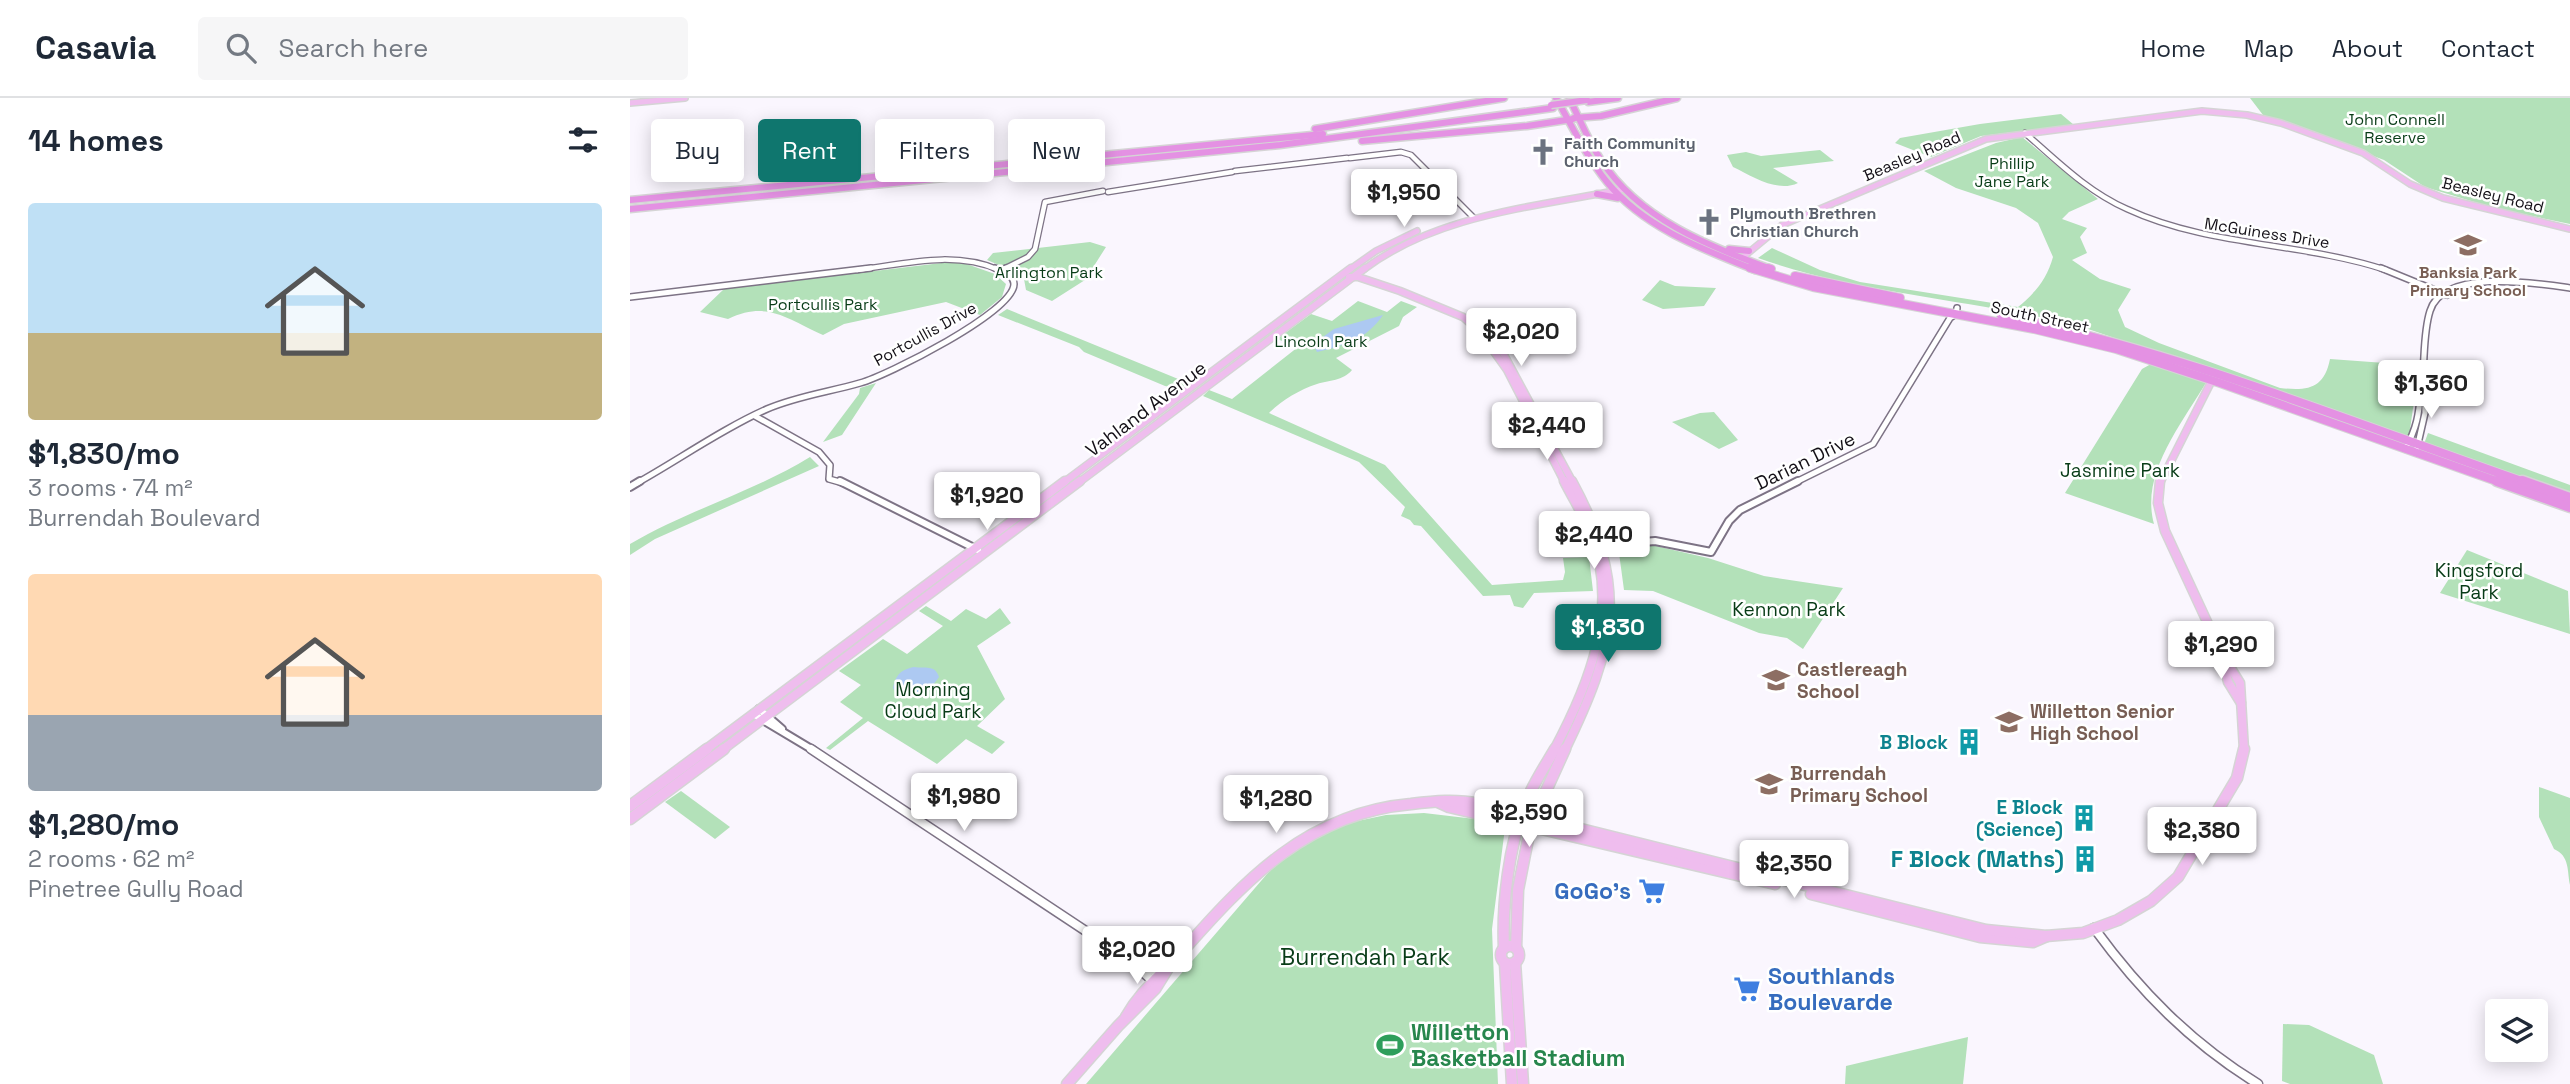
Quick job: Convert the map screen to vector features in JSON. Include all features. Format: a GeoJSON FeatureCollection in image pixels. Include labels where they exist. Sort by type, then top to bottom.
{"type":"FeatureCollection","features":[{"type":"Feature","properties":{"kind":"highway"},"geometry":{"type":"LineString","coordinates":[[1172,148],[1361,122],[1504,98]]}},
{"type":"Feature","properties":{"kind":"highway","name":"South Street"},"geometry":{"type":"LineString","coordinates":[[1556,98],[1575,118],[1603,165],[1623,188],[1651,211],[1709,244],[1742,258],[1833,286],[2104,346],[2406,445]]}},
{"type":"Feature","properties":{"kind":"highway","name":"South Street"},"geometry":{"type":"LineString","coordinates":[[1569,98],[1575,118],[1574,131],[1612,190],[1658,226],[1723,258],[1781,279],[1859,298],[2059,327],[2237,381],[2570,507]]}},
{"type":"Feature","properties":{"kind":"highway"},"geometry":{"type":"LineString","coordinates":[[1587,101],[1598,98]]}},
{"type":"Feature","properties":{"kind":"highway"},"geometry":{"type":"LineString","coordinates":[[630,209],[1373,134],[1618,98]]}},
{"type":"Feature","properties":{"kind":"highway"},"geometry":{"type":"LineString","coordinates":[[1544,125],[1601,116],[1677,98]]}},
{"type":"Feature","properties":{"kind":"highway"},"geometry":{"type":"LineString","coordinates":[[630,200],[1404,125],[1552,106]]}},
{"type":"Feature","properties":{"kind":"highway"},"geometry":{"type":"LineString","coordinates":[[1156,158],[1556,124],[1574,131]]}},
{"type":"Feature","properties":{"kind":"highway"},"geometry":{"type":"LineString","coordinates":[[1588,193],[1602,188],[1604,181]]}},
{"type":"Feature","properties":{"kind":"highway"},"geometry":{"type":"LineString","coordinates":[[1597,194],[1622,199]]}},
{"type":"Feature","properties":{"kind":"highway"},"geometry":{"type":"LineString","coordinates":[[1709,244],[1749,251]]}},
{"type":"Feature","properties":{"kind":"highway","name":"South Street"},"geometry":{"type":"LineString","coordinates":[[2416,449],[2570,498]]}},
{"type":"Feature","properties":{"kind":"main road"},"geometry":{"type":"LineString","coordinates":[[630,102],[654,98]]}},
{"type":"Feature","properties":{"kind":"main road"},"geometry":{"type":"LineString","coordinates":[[630,102],[685,98]]}},
{"type":"Feature","properties":{"kind":"main road","name":"Beasley Road"},"geometry":{"type":"LineString","coordinates":[[1742,258],[1779,227],[1982,141],[2176,115],[2228,114],[2274,122],[2353,150],[2407,184],[2441,200],[2570,229]]}},
{"type":"Feature","properties":{"kind":"main road","name":"Vahland Avenue"},"geometry":{"type":"LineString","coordinates":[[630,819],[1333,281],[1416,238],[1470,217],[1623,188]]}},
{"type":"Feature","properties":{"kind":"main road","name":"Vahland Avenue"},"geometry":{"type":"LineString","coordinates":[[1470,217],[1612,190]]}},
{"type":"Feature","properties":{"kind":"main road","name":"Beasley Road"},"geometry":{"type":"LineString","coordinates":[[1742,258],[1788,224]]}},
{"type":"Feature","properties":{"kind":"main road"},"geometry":{"type":"LineString","coordinates":[[1723,258],[1742,258],[1746,263],[1781,279]]}},
{"type":"Feature","properties":{"kind":"main road"},"geometry":{"type":"LineString","coordinates":[[1351,273],[1354,280],[1443,311],[1465,324],[1489,345],[1507,370],[1599,546],[1611,592],[1608,642],[1589,701],[1533,820],[1518,890],[1516,948],[1519,955],[1510,963]]}},
{"type":"Feature","properties":{"kind":"main road","name":"Vahland Avenue"},"geometry":{"type":"LineString","coordinates":[[630,806],[756,711],[979,551],[1351,273]]}},
{"type":"Feature","properties":{"kind":"main road"},"geometry":{"type":"LineString","coordinates":[[2204,370],[2216,382],[2237,381]]}},
{"type":"Feature","properties":{"kind":"main road"},"geometry":{"type":"LineString","coordinates":[[1067,1084],[1249,878],[1277,853],[1308,833],[1373,809],[1403,803],[1438,802],[1449,807],[1521,817],[1972,935],[2033,942],[2047,936],[2094,928],[2135,912],[2167,890],[2178,877],[2237,778],[2245,746],[2241,703],[2228,682],[2222,654],[2165,531],[2158,503],[2158,488],[2164,471],[2216,382]]}},
{"type":"Feature","properties":{"kind":"main road"},"geometry":{"type":"LineString","coordinates":[[1512,1084],[1513,1015],[1510,963],[1501,955],[1504,948],[1502,909],[1521,817],[1535,782],[1580,699],[1594,659],[1599,640],[1603,593],[1599,546]]}},
{"type":"Feature","properties":{"kind":"main road"},"geometry":{"type":"LineString","coordinates":[[1504,948],[1516,948]]}},
{"type":"Feature","properties":{"kind":"main road"},"geometry":{"type":"LineString","coordinates":[[1513,1015],[1523,1084]]}},
{"type":"Feature","properties":{"kind":"street","name":"McGuiness Drive"},"geometry":{"type":"LineString","coordinates":[[2027,133],[2082,183],[2143,216],[2187,232],[2237,243],[2346,258],[2395,272],[2446,293]]}},
{"type":"Feature","properties":{"kind":"street"},"geometry":{"type":"LineString","coordinates":[[630,298],[952,258],[974,260],[1001,270],[1028,257],[1035,248],[1045,202],[1214,174],[1401,152],[1411,155],[1470,217]]}},
{"type":"Feature","properties":{"kind":"street","name":"Portcullis Drive"},"geometry":{"type":"LineString","coordinates":[[630,487],[755,415],[792,400],[884,374],[929,350],[1004,304],[1013,291],[1014,283],[1009,275],[1001,270]]}},
{"type":"Feature","properties":{"kind":"street"},"geometry":{"type":"LineString","coordinates":[[2416,449],[2424,424],[2424,378],[2430,310],[2435,302],[2446,293],[2460,288],[2504,282],[2570,288]]}},
{"type":"Feature","properties":{"kind":"street","name":"Darian Drive"},"geometry":{"type":"LineString","coordinates":[[1599,546],[1648,539],[1678,543],[1711,552],[1729,521],[1740,510],[1872,444],[1953,312]]}},
{"type":"Feature","properties":{"kind":"street"},"geometry":{"type":"LineString","coordinates":[[2406,445],[2417,428],[2420,386],[2424,378]]}},
{"type":"Feature","properties":{"kind":"street"},"geometry":{"type":"LineString","coordinates":[[755,415],[822,455],[830,465],[830,479],[839,481],[979,551]]}},
{"type":"Feature","properties":{"kind":"street"},"geometry":{"type":"LineString","coordinates":[[756,711],[1128,959],[1160,977]]}},
{"type":"Feature","properties":{"kind":"street"},"geometry":{"type":"LineString","coordinates":[[2094,928],[2156,1006],[2211,1053],[2258,1084]]}},
{"type":"Feature","properties":{"kind":"green space","name":"John Connell Reserve"},"geometry":{"type":"Polygon","coordinates":[[[2250,98],[2570,98],[2570,224],[2494,208],[2425,187],[2384,160],[2263,115],[2250,98]]]}},
{"type":"Feature","properties":{"kind":"green space"},"geometry":{"type":"Polygon","coordinates":[[[2061,114],[2074,125],[1981,136],[1931,157],[1895,143],[1900,138],[1980,124],[2061,114]]]}},
{"type":"Feature","properties":{"kind":"green space","name":"Phillip Jane Park"},"geometry":{"type":"Polygon","coordinates":[[[2022,137],[2098,199],[2069,212],[2062,219],[2087,228],[2080,237],[2087,253],[2072,260],[2100,279],[2131,289],[2118,310],[2125,327],[2159,343],[2280,388],[2299,389],[2313,386],[2324,377],[2330,359],[2385,363],[2418,372],[2409,437],[2082,327],[1878,289],[1758,258],[1772,248],[1820,270],[1860,282],[2018,307],[2040,285],[2053,257],[2038,223],[2016,208],[1956,188],[1924,171],[1996,143],[2022,137]]]}},
{"type":"Feature","properties":{"kind":"green space"},"geometry":{"type":"Polygon","coordinates":[[[1820,150],[1834,161],[1773,168],[1798,183],[1790,186],[1773,185],[1748,175],[1733,167],[1727,155],[1746,152],[1761,156],[1820,150]]]}},
{"type":"Feature","properties":{"kind":"green space","name":"Arlington Park"},"geometry":{"type":"Polygon","coordinates":[[[1090,242],[1106,247],[1085,280],[1052,301],[1026,290],[1024,279],[1013,271],[987,260],[993,253],[1090,242]]]}},
{"type":"Feature","properties":{"kind":"green space","name":"Portcullis Park"},"geometry":{"type":"Polygon","coordinates":[[[958,261],[995,274],[1006,284],[1002,297],[980,315],[946,302],[844,324],[823,335],[766,311],[755,311],[728,319],[700,312],[724,289],[958,261]]]}},
{"type":"Feature","properties":{"kind":"green space"},"geometry":{"type":"Polygon","coordinates":[[[1660,280],[1675,286],[1716,288],[1704,306],[1663,309],[1642,300],[1660,280]]]}},
{"type":"Feature","properties":{"kind":"green space","name":"Lincoln Park"},"geometry":{"type":"Polygon","coordinates":[[[1358,301],[1387,312],[1401,301],[1417,307],[1403,317],[1399,326],[1336,358],[1352,370],[1348,374],[1297,392],[1269,413],[1385,465],[1492,585],[1563,580],[1563,558],[1589,557],[1593,591],[1534,593],[1523,608],[1514,606],[1510,595],[1483,596],[1421,526],[1414,525],[1401,516],[1405,507],[1359,462],[1203,396],[1209,390],[1232,399],[1298,347],[1277,339],[1311,314],[1332,321],[1358,301]]]}},
{"type":"Feature","properties":{"kind":"green space"},"geometry":{"type":"Polygon","coordinates":[[[1007,309],[1188,383],[1180,389],[1165,386],[1084,352],[1079,347],[998,315],[1007,309]]]}},
{"type":"Feature","properties":{"kind":"green space","name":"Jasmine Park"},"geometry":{"type":"Polygon","coordinates":[[[2151,364],[2207,381],[2158,468],[2151,505],[2154,524],[2065,493],[2142,369],[2151,364]]]}},
{"type":"Feature","properties":{"kind":"green space"},"geometry":{"type":"Polygon","coordinates":[[[876,383],[842,435],[823,442],[859,394],[860,388],[876,383]]]}},
{"type":"Feature","properties":{"kind":"green space"},"geometry":{"type":"Polygon","coordinates":[[[1714,412],[1738,440],[1719,449],[1672,422],[1700,413],[1714,412]]]}},
{"type":"Feature","properties":{"kind":"green space"},"geometry":{"type":"Polygon","coordinates":[[[2428,433],[2570,485],[2570,495],[2424,444],[2428,433]]]}},
{"type":"Feature","properties":{"kind":"green space"},"geometry":{"type":"Polygon","coordinates":[[[810,457],[819,466],[655,539],[630,555],[630,544],[652,532],[766,481],[810,457]]]}},
{"type":"Feature","properties":{"kind":"green space","name":"Kennon Park"},"geometry":{"type":"Polygon","coordinates":[[[1647,544],[1708,558],[1764,576],[1843,588],[1803,649],[1787,638],[1759,633],[1653,591],[1624,590],[1619,553],[1647,544]]]}},
{"type":"Feature","properties":{"kind":"green space","name":"Kingsford Park"},"geometry":{"type":"Polygon","coordinates":[[[2467,550],[2568,591],[2570,634],[2440,593],[2467,550]]]}},
{"type":"Feature","properties":{"kind":"green space","name":"Morning Cloud Park"},"geometry":{"type":"Polygon","coordinates":[[[926,606],[951,621],[966,609],[986,619],[1000,608],[1011,623],[977,646],[1005,699],[977,726],[1005,742],[992,754],[966,739],[937,764],[868,721],[830,750],[826,748],[863,718],[840,702],[861,685],[839,671],[883,639],[907,654],[943,626],[919,611],[926,606]]]}},
{"type":"Feature","properties":{"kind":"green space"},"geometry":{"type":"Polygon","coordinates":[[[2539,787],[2570,798],[2570,885],[2565,860],[2554,849],[2539,817],[2539,787]]]}},
{"type":"Feature","properties":{"kind":"green space"},"geometry":{"type":"Polygon","coordinates":[[[681,791],[730,827],[715,839],[665,802],[681,791]]]}},
{"type":"Feature","properties":{"kind":"green space","name":"Burrendah Park"},"geometry":{"type":"Polygon","coordinates":[[[1424,813],[1492,821],[1505,828],[1492,929],[1498,1084],[1086,1084],[1274,866],[1315,838],[1348,823],[1386,815],[1424,813]]]}},
{"type":"Feature","properties":{"kind":"green space"},"geometry":{"type":"Polygon","coordinates":[[[2283,1024],[2309,1025],[2374,1055],[2383,1084],[2290,1084],[2282,1081],[2283,1024]]]}},
{"type":"Feature","properties":{"kind":"green space"},"geometry":{"type":"Polygon","coordinates":[[[1968,1037],[1963,1084],[1845,1084],[1846,1066],[1968,1037]]]}},
{"type":"Feature","properties":{"kind":"water"},"geometry":{"type":"Polygon","coordinates":[[[1383,315],[1362,336],[1346,344],[1317,352],[1313,344],[1334,329],[1383,315]]]}},
{"type":"Feature","properties":{"kind":"water"},"geometry":{"type":"Polygon","coordinates":[[[914,667],[935,670],[939,677],[921,694],[910,697],[897,695],[893,688],[897,676],[914,667]]]}},
{"type":"Feature","properties":{"kind":"place","name":"Faith Community Church"},"geometry":{"type":"Point","coordinates":[1543,152]}},
{"type":"Feature","properties":{"kind":"place","name":"Plymouth Brethren Christian Church"},"geometry":{"type":"Point","coordinates":[1709,222]}},
{"type":"Feature","properties":{"kind":"place","name":"Banksia Park Primary School"},"geometry":{"type":"Point","coordinates":[2468,245]}},
{"type":"Feature","properties":{"kind":"place","name":"Castlereagh School"},"geometry":{"type":"Point","coordinates":[1776,680]}},
{"type":"Feature","properties":{"kind":"place","name":"Willetton Senior High School"},"geometry":{"type":"Point","coordinates":[2009,722]}},
{"type":"Feature","properties":{"kind":"place","name":"B Block"},"geometry":{"type":"Point","coordinates":[1969,742]}},
{"type":"Feature","properties":{"kind":"place","name":"Burrendah Primary School"},"geometry":{"type":"Point","coordinates":[1769,784]}},
{"type":"Feature","properties":{"kind":"place","name":"E Block (Science)"},"geometry":{"type":"Point","coordinates":[2084,818]}},
{"type":"Feature","properties":{"kind":"place","name":"F Block (Maths)"},"geometry":{"type":"Point","coordinates":[2085,859]}},
{"type":"Feature","properties":{"kind":"place","name":"GoGo's"},"geometry":{"type":"Point","coordinates":[1652,891]}},
{"type":"Feature","properties":{"kind":"place","name":"Southlands Boulevarde"},"geometry":{"type":"Point","coordinates":[1747,989]}},
{"type":"Feature","properties":{"kind":"place","name":"Willetton Basketball Stadium"},"geometry":{"type":"Point","coordinates":[1390,1045]}}]}
